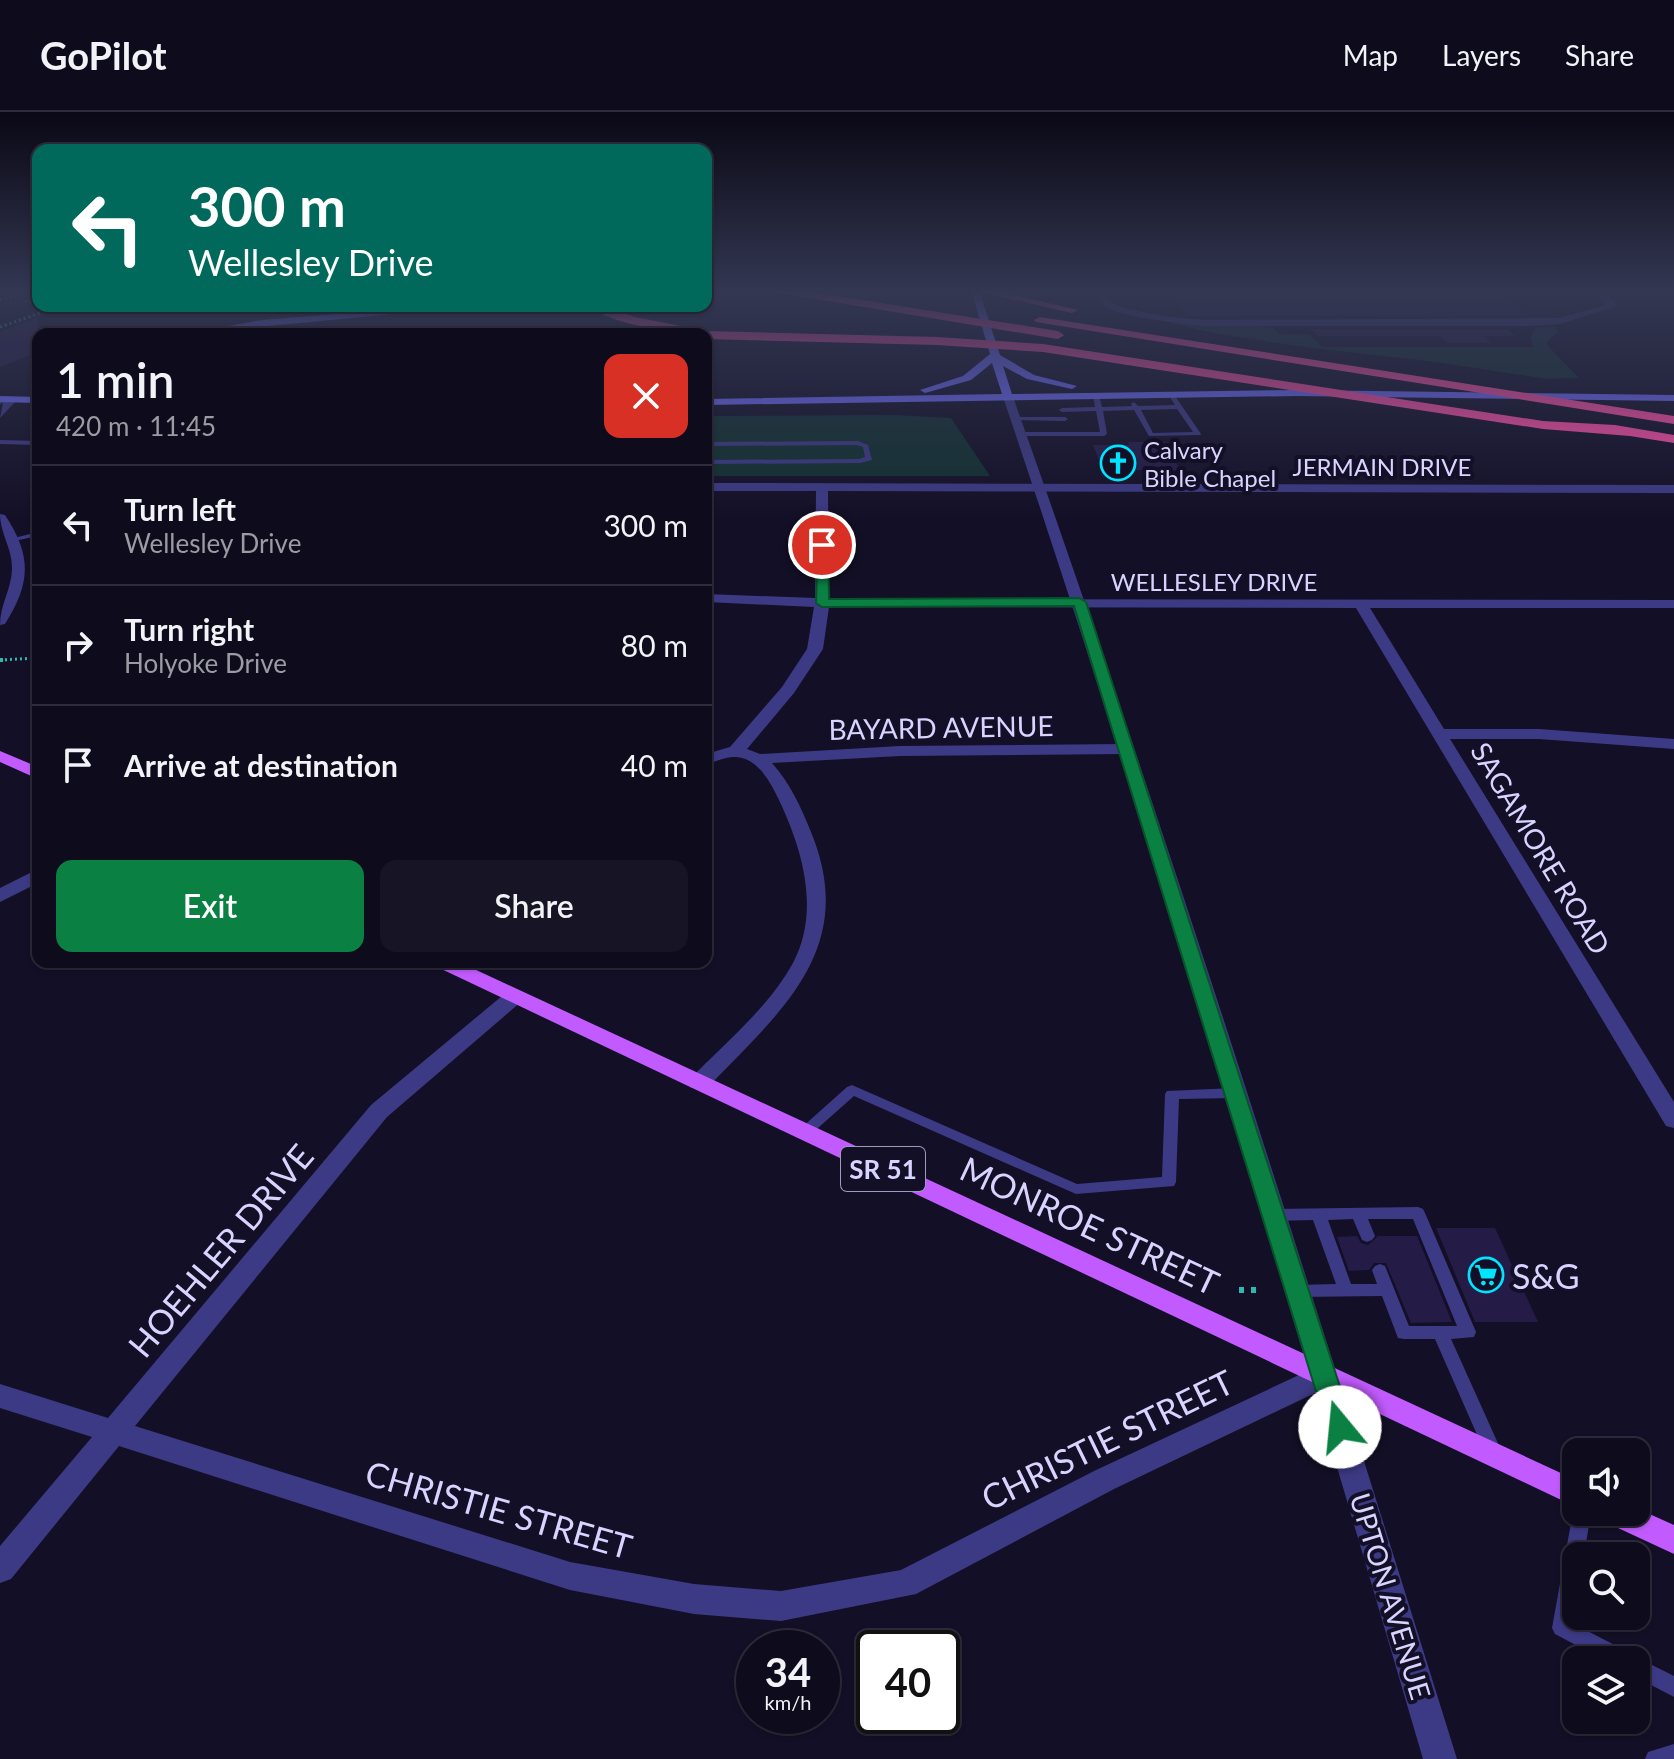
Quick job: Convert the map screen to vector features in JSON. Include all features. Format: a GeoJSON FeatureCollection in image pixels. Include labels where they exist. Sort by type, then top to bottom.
{"type":"FeatureCollection","features":[{"type":"Feature","properties":{"kind":"highway"},"geometry":{"type":"LineString","coordinates":[[1179,367],[1498,418],[1628,432]]}},
{"type":"Feature","properties":{"kind":"highway"},"geometry":{"type":"LineString","coordinates":[[1250,367],[1674,439]]}},
{"type":"Feature","properties":{"kind":"highway"},"geometry":{"type":"LineString","coordinates":[[1338,367],[1674,420]]}},
{"type":"Feature","properties":{"kind":"highway"},"geometry":{"type":"LineString","coordinates":[[1341,367],[1346,368]]}},
{"type":"Feature","properties":{"kind":"main road"},"geometry":{"type":"LineString","coordinates":[[856,401],[953,384],[984,367]]}},
{"type":"Feature","properties":{"kind":"main road","name":"UPTON AVENUE"},"geometry":{"type":"LineString","coordinates":[[998,367],[1008,397]]}},
{"type":"Feature","properties":{"kind":"main road"},"geometry":{"type":"LineString","coordinates":[[1015,367],[1040,380],[1127,395]]}},
{"type":"Feature","properties":{"kind":"main road"},"geometry":{"type":"LineString","coordinates":[[3,400],[30,387]]}},
{"type":"Feature","properties":{"kind":"main road"},"geometry":{"type":"LineString","coordinates":[[712,402],[1171,394],[1674,398]]}},
{"type":"Feature","properties":{"kind":"main road"},"geometry":{"type":"LineString","coordinates":[[3,400],[32,400]]}},
{"type":"Feature","properties":{"kind":"main road"},"geometry":{"type":"LineString","coordinates":[[3,759],[32,771]]}},
{"type":"Feature","properties":{"kind":"main road","name":"MONROE STREET"},"geometry":{"type":"LineString","coordinates":[[455,968],[1562,1488]]}},
{"type":"Feature","properties":{"kind":"main road"},"geometry":{"type":"LineString","coordinates":[[1644,1526],[1674,1540]]}},
{"type":"Feature","properties":{"kind":"street","name":"UPTON AVENUE"},"geometry":{"type":"LineString","coordinates":[[1008,397],[1079,602],[1235,1093],[1440,1759]]}},
{"type":"Feature","properties":{"kind":"street"},"geometry":{"type":"LineString","coordinates":[[0,415],[10,406],[3,400]]}},
{"type":"Feature","properties":{"kind":"street","name":"JERMAIN DRIVE"},"geometry":{"type":"LineString","coordinates":[[712,487],[1674,489]]}},
{"type":"Feature","properties":{"kind":"street"},"geometry":{"type":"LineString","coordinates":[[736,751],[788,690],[815,649],[822,603],[822,488]]}},
{"type":"Feature","properties":{"kind":"street"},"geometry":{"type":"LineString","coordinates":[[0,518],[14,539],[19,555],[18,580],[0,621]]}},
{"type":"Feature","properties":{"kind":"street","name":"WELLESLEY DRIVE"},"geometry":{"type":"LineString","coordinates":[[712,598],[822,603],[1674,604]]}},
{"type":"Feature","properties":{"kind":"street","name":"SAGAMORE ROAD"},"geometry":{"type":"LineString","coordinates":[[1360,603],[1674,1120]]}},
{"type":"Feature","properties":{"kind":"street"},"geometry":{"type":"LineString","coordinates":[[1441,734],[1539,734],[1674,744]]}},
{"type":"Feature","properties":{"kind":"street","name":"BAYARD AVENUE"},"geometry":{"type":"LineString","coordinates":[[759,759],[900,751],[1125,749]]}},
{"type":"Feature","properties":{"kind":"street"},"geometry":{"type":"LineString","coordinates":[[699,1083],[773,1007],[803,963],[815,931],[816,900],[811,854],[778,780],[759,759],[736,751],[712,757]]}},
{"type":"Feature","properties":{"kind":"street"},"geometry":{"type":"LineString","coordinates":[[0,896],[32,878]]}},
{"type":"Feature","properties":{"kind":"street","name":"HOEHLER DRIVE"},"geometry":{"type":"LineString","coordinates":[[0,1569],[379,1111],[515,996]]}},
{"type":"Feature","properties":{"kind":"street","name":"CHRISTIE STREET"},"geometry":{"type":"LineString","coordinates":[[0,1396],[570,1576],[694,1599],[781,1606],[905,1584],[1104,1480],[1324,1376]]}},
{"type":"Feature","properties":{"kind":"lane"},"geometry":{"type":"LineString","coordinates":[[1127,395],[1151,435],[1198,434],[1171,394]]}},
{"type":"Feature","properties":{"kind":"lane"},"geometry":{"type":"LineString","coordinates":[[1021,434],[1104,434],[1096,395]]}},
{"type":"Feature","properties":{"kind":"lane"},"geometry":{"type":"LineString","coordinates":[[1058,396],[1069,434]]}},
{"type":"Feature","properties":{"kind":"lane"},"geometry":{"type":"LineString","coordinates":[[1062,410],[1179,407]]}},
{"type":"Feature","properties":{"kind":"lane"},"geometry":{"type":"LineString","coordinates":[[1016,419],[1065,419]]}},
{"type":"Feature","properties":{"kind":"lane"},"geometry":{"type":"LineString","coordinates":[[0,442],[32,443]]}},
{"type":"Feature","properties":{"kind":"lane"},"geometry":{"type":"LineString","coordinates":[[712,444],[858,443],[866,446],[869,458],[860,461],[712,462]]}},
{"type":"Feature","properties":{"kind":"lane"},"geometry":{"type":"LineString","coordinates":[[14,539],[32,535]]}},
{"type":"Feature","properties":{"kind":"lane"},"geometry":{"type":"LineString","coordinates":[[805,1132],[852,1090],[1076,1189],[1169,1182],[1172,1094],[1235,1093]]}},
{"type":"Feature","properties":{"kind":"lane"},"geometry":{"type":"LineString","coordinates":[[1273,1215],[1418,1213],[1468,1332],[1404,1333],[1380,1270]]}},
{"type":"Feature","properties":{"kind":"lane"},"geometry":{"type":"LineString","coordinates":[[1318,1214],[1346,1291]]}},
{"type":"Feature","properties":{"kind":"lane"},"geometry":{"type":"LineString","coordinates":[[1358,1214],[1367,1236]]}},
{"type":"Feature","properties":{"kind":"lane"},"geometry":{"type":"LineString","coordinates":[[1297,1291],[1387,1290]]}},
{"type":"Feature","properties":{"kind":"lane"},"geometry":{"type":"LineString","coordinates":[[1440,1332],[1494,1456]]}},
{"type":"Feature","properties":{"kind":"lane"},"geometry":{"type":"LineString","coordinates":[[1580,1526],[1562,1628],[1596,1646]]}},
{"type":"Feature","properties":{"kind":"lane"},"geometry":{"type":"LineString","coordinates":[[1650,1674],[1674,1687]]}},
{"type":"Feature","properties":{"kind":"lane"},"geometry":{"type":"LineString","coordinates":[[1655,1759],[1674,1754]]}},
{"type":"Feature","properties":{"kind":"path"},"geometry":{"type":"LineString","coordinates":[[0,660],[32,658]]}},
{"type":"Feature","properties":{"kind":"path"},"geometry":{"type":"LineString","coordinates":[[1238,1292],[1257,1290]]}},
{"type":"Feature","properties":{"kind":"green space"},"geometry":{"type":"Polygon","coordinates":[[[1468,367],[1568,367],[1579,378],[1547,379],[1468,367]]]}},
{"type":"Feature","properties":{"kind":"green space"},"geometry":{"type":"Polygon","coordinates":[[[896,415],[951,418],[990,476],[712,476],[712,416],[896,415]]]}},
{"type":"Feature","properties":{"kind":"building","name":"Calvary Bible Chapel"},"geometry":{"type":"Polygon","coordinates":[[[1128,442],[1166,442],[1180,470],[1103,470],[1093,445],[1129,445],[1128,442]]]}},
{"type":"Feature","properties":{"kind":"building","name":"S&G"},"geometry":{"type":"Polygon","coordinates":[[[1436,1228],[1495,1228],[1538,1322],[1475,1322],[1436,1228]]]}},
{"type":"Feature","properties":{"kind":"building","name":"S&G"},"geometry":{"type":"Polygon","coordinates":[[[1357,1236],[1361,1243],[1368,1245],[1378,1236],[1417,1236],[1452,1322],[1411,1323],[1386,1263],[1374,1263],[1369,1270],[1349,1271],[1337,1237],[1357,1236]]]}},
{"type":"Feature","properties":{"kind":"place","name":"Calvary Bible Chapel"},"geometry":{"type":"Point","coordinates":[1118,463]}},
{"type":"Feature","properties":{"kind":"place","name":"S&G"},"geometry":{"type":"Point","coordinates":[1486,1275]}},
{"type":"Feature","properties":{"kind":"route"},"geometry":{"type":"LineString","coordinates":[[822,545],[822,603],[1079,602],[1340,1427]]}}]}
